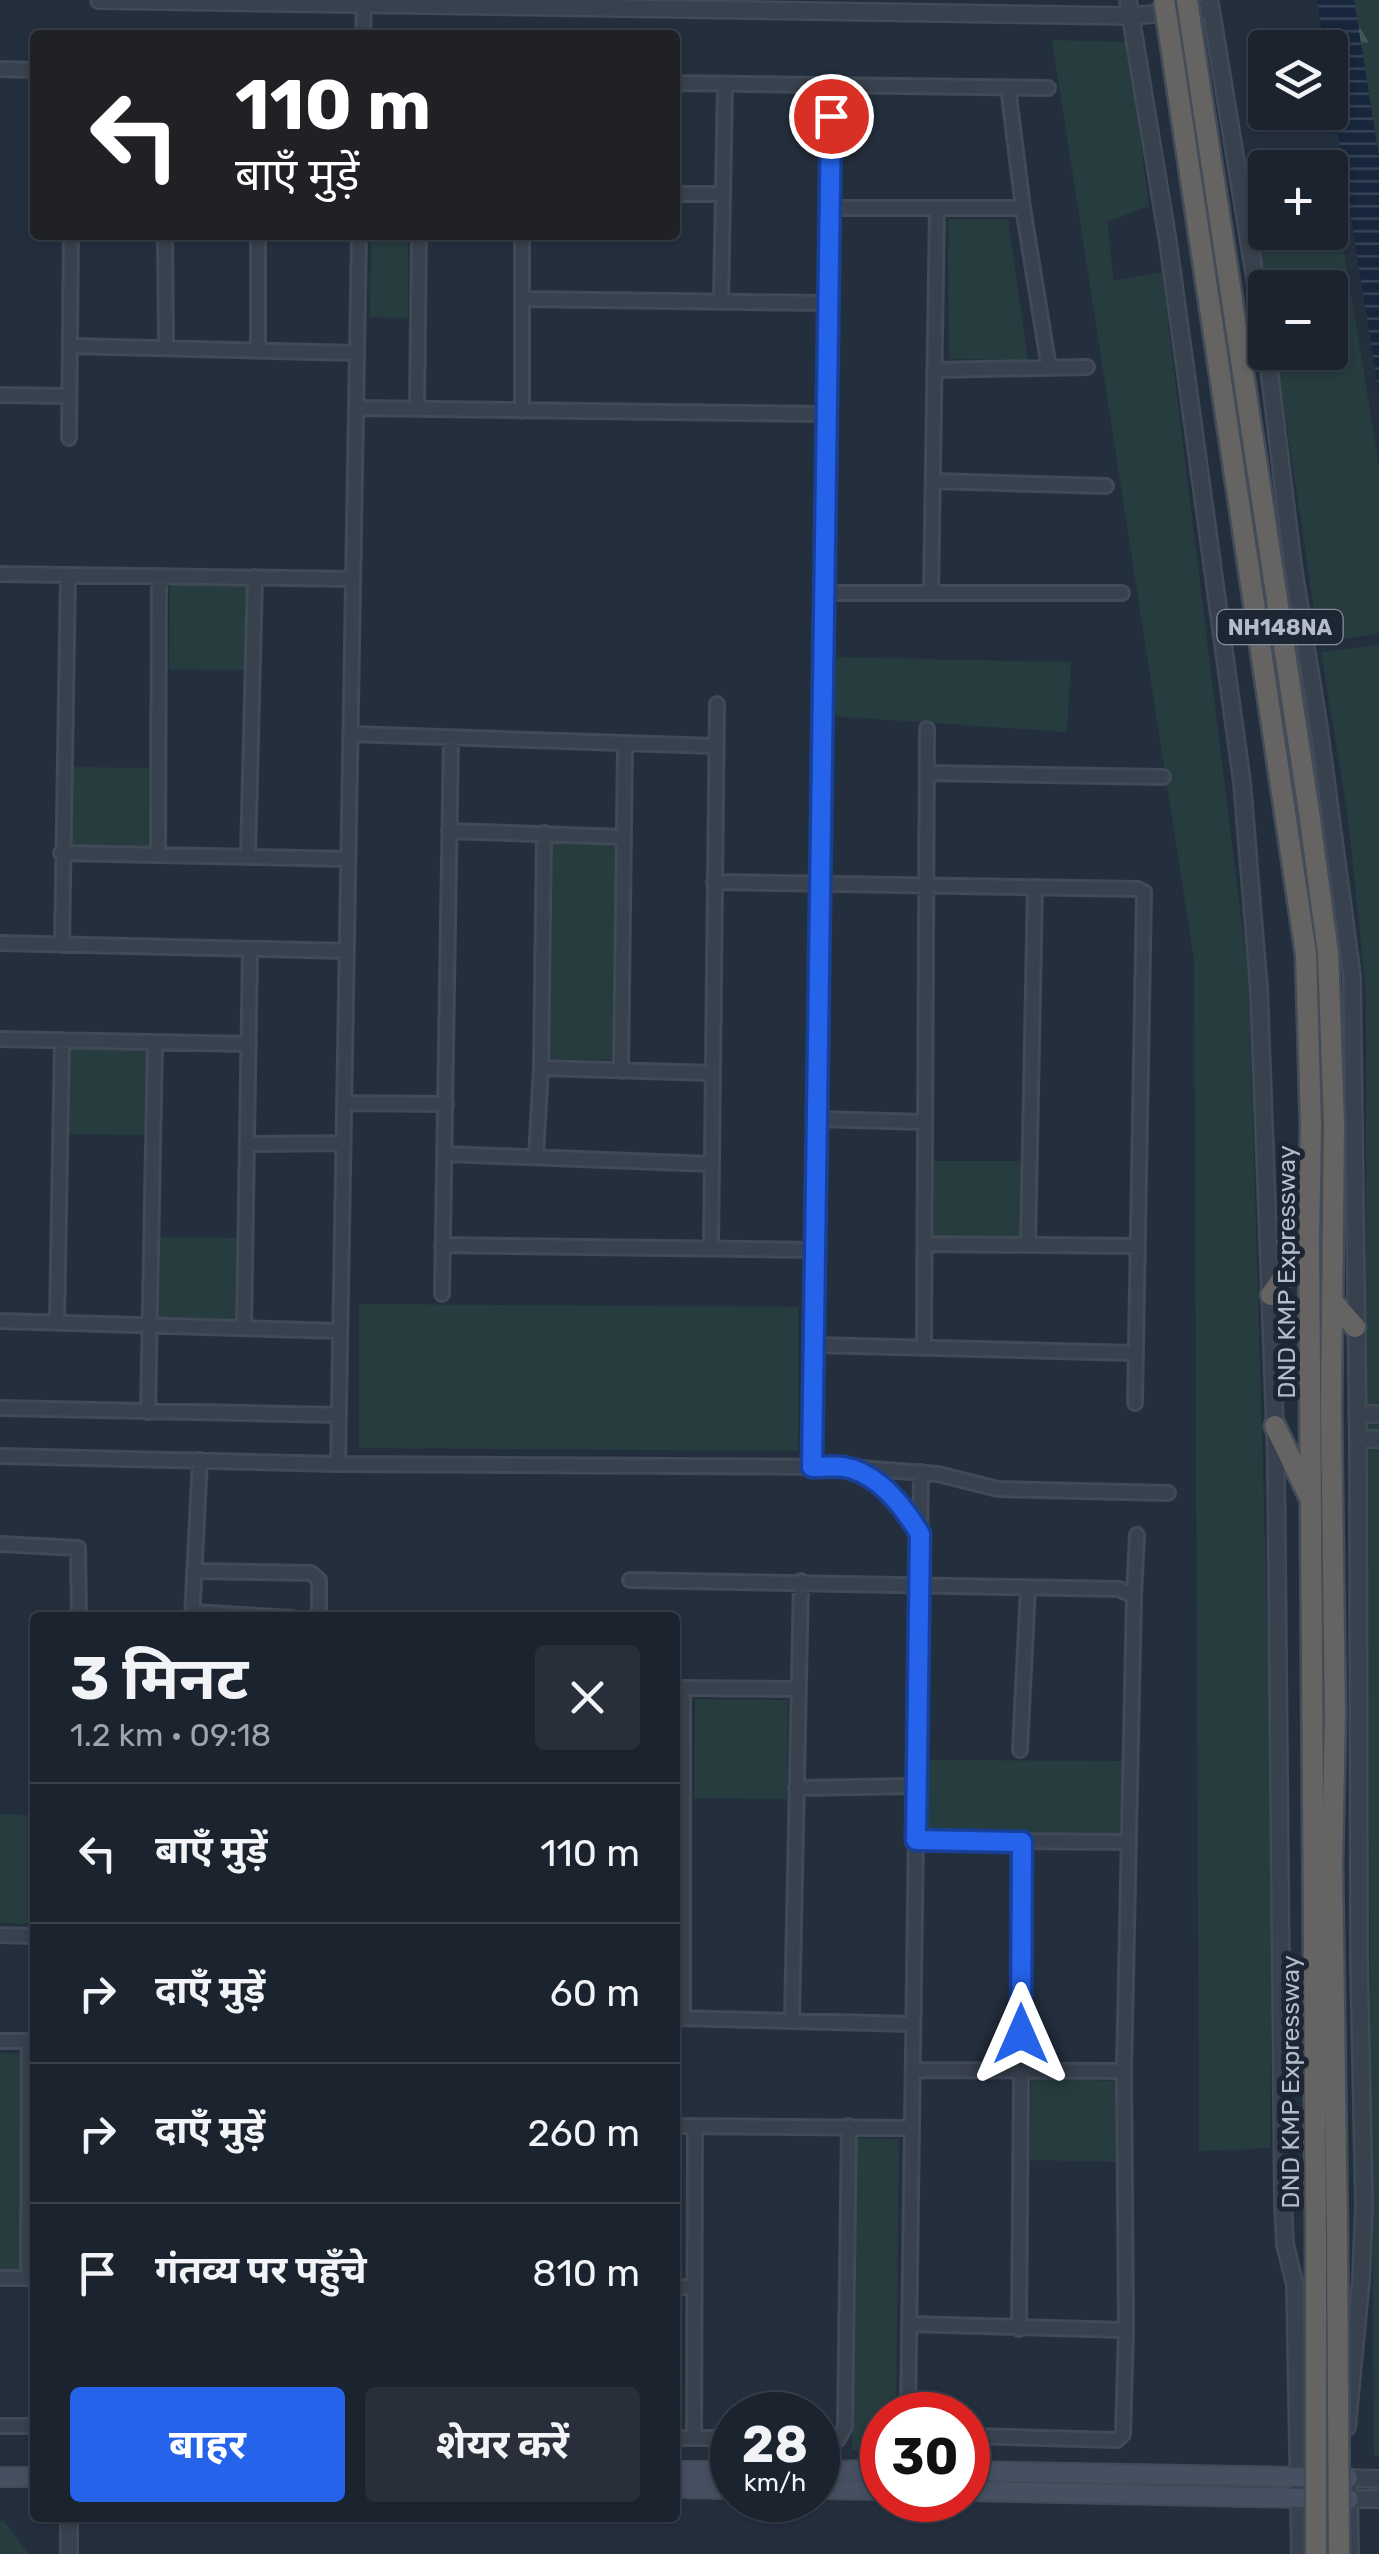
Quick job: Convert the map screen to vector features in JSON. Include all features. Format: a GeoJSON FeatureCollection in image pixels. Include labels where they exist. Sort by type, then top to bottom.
{"type":"FeatureCollection","features":[{"type":"Feature","properties":{"kind":"highway","name":"DND KMP Expressway"},"geometry":{"type":"LineString","coordinates":[[1164,0],[1306,954],[1312,1125],[1311,1500],[1327,2231],[1339,2554]]}},
{"type":"Feature","properties":{"kind":"highway","name":"DND KMP Expressway"},"geometry":{"type":"LineString","coordinates":[[1187,0],[1328,953],[1334,1124],[1331,1409],[1335,1716],[1327,2231],[1316,2554]]}},
{"type":"Feature","properties":{"kind":"highway"},"geometry":{"type":"LineString","coordinates":[[1270,1295],[1309,1239]]}},
{"type":"Feature","properties":{"kind":"highway"},"geometry":{"type":"LineString","coordinates":[[1334,1302],[1355,1328]]}},
{"type":"Feature","properties":{"kind":"highway"},"geometry":{"type":"LineString","coordinates":[[1275,1426],[1311,1500]]}},
{"type":"Feature","properties":{"kind":"main road"},"geometry":{"type":"LineString","coordinates":[[0,2465],[30,2465]]}},
{"type":"Feature","properties":{"kind":"main road"},"geometry":{"type":"LineString","coordinates":[[680,2472],[710,2471]]}},
{"type":"Feature","properties":{"kind":"main road"},"geometry":{"type":"LineString","coordinates":[[990,2471],[1348,2478]]}},
{"type":"Feature","properties":{"kind":"main road"},"geometry":{"type":"LineString","coordinates":[[0,2477],[30,2477]]}},
{"type":"Feature","properties":{"kind":"main road"},"geometry":{"type":"LineString","coordinates":[[680,2488],[710,2488]]}},
{"type":"Feature","properties":{"kind":"main road"},"geometry":{"type":"LineString","coordinates":[[990,2491],[1349,2499]]}},
{"type":"Feature","properties":{"kind":"street"},"geometry":{"type":"LineString","coordinates":[[99,0],[1130,8],[1210,4],[1254,270]]}},
{"type":"Feature","properties":{"kind":"street"},"geometry":{"type":"LineString","coordinates":[[363,30],[364,5]]}},
{"type":"Feature","properties":{"kind":"street"},"geometry":{"type":"LineString","coordinates":[[1130,8],[1168,242],[1242,782],[1260,989],[1275,1426],[1283,2200],[1286,2244],[1295,2285],[1300,2554]]}},
{"type":"Feature","properties":{"kind":"street"},"geometry":{"type":"LineString","coordinates":[[0,70],[30,70]]}},
{"type":"Feature","properties":{"kind":"street"},"geometry":{"type":"LineString","coordinates":[[680,84],[1048,88]]}},
{"type":"Feature","properties":{"kind":"street"},"geometry":{"type":"LineString","coordinates":[[721,302],[725,84]]}},
{"type":"Feature","properties":{"kind":"street"},"geometry":{"type":"LineString","coordinates":[[812,1467],[832,85]]}},
{"type":"Feature","properties":{"kind":"street"},"geometry":{"type":"LineString","coordinates":[[1008,87],[1049,368]]}},
{"type":"Feature","properties":{"kind":"street"},"geometry":{"type":"LineString","coordinates":[[680,194],[723,194]]}},
{"type":"Feature","properties":{"kind":"street"},"geometry":{"type":"LineString","coordinates":[[829,208],[1023,208]]}},
{"type":"Feature","properties":{"kind":"street"},"geometry":{"type":"LineString","coordinates":[[931,593],[937,208]]}},
{"type":"Feature","properties":{"kind":"street"},"geometry":{"type":"LineString","coordinates":[[69,438],[71,240]]}},
{"type":"Feature","properties":{"kind":"street"},"geometry":{"type":"LineString","coordinates":[[165,240],[166,348]]}},
{"type":"Feature","properties":{"kind":"street"},"geometry":{"type":"LineString","coordinates":[[258,240],[258,350]]}},
{"type":"Feature","properties":{"kind":"street"},"geometry":{"type":"LineString","coordinates":[[338,1464],[360,240]]}},
{"type":"Feature","properties":{"kind":"street"},"geometry":{"type":"LineString","coordinates":[[417,408],[420,240]]}},
{"type":"Feature","properties":{"kind":"street"},"geometry":{"type":"LineString","coordinates":[[522,240],[522,411]]}},
{"type":"Feature","properties":{"kind":"street"},"geometry":{"type":"LineString","coordinates":[[522,299],[828,304]]}},
{"type":"Feature","properties":{"kind":"street"},"geometry":{"type":"LineString","coordinates":[[70,346],[358,353]]}},
{"type":"Feature","properties":{"kind":"street"},"geometry":{"type":"LineString","coordinates":[[934,370],[1088,367]]}},
{"type":"Feature","properties":{"kind":"street"},"geometry":{"type":"LineString","coordinates":[[1269,370],[1292,566],[1320,728],[1352,976],[1358,1414],[1358,1920],[1364,2206],[1361,2280],[1346,2420],[1350,2554]]}},
{"type":"Feature","properties":{"kind":"street"},"geometry":{"type":"LineString","coordinates":[[0,395],[69,396]]}},
{"type":"Feature","properties":{"kind":"street"},"geometry":{"type":"LineString","coordinates":[[356,408],[828,414]]}},
{"type":"Feature","properties":{"kind":"street"},"geometry":{"type":"LineString","coordinates":[[934,481],[1106,486]]}},
{"type":"Feature","properties":{"kind":"street"},"geometry":{"type":"LineString","coordinates":[[0,574],[354,579]]}},
{"type":"Feature","properties":{"kind":"street"},"geometry":{"type":"LineString","coordinates":[[62,945],[68,575]]}},
{"type":"Feature","properties":{"kind":"street"},"geometry":{"type":"LineString","coordinates":[[158,856],[159,576]]}},
{"type":"Feature","properties":{"kind":"street"},"geometry":{"type":"LineString","coordinates":[[248,857],[255,578]]}},
{"type":"Feature","properties":{"kind":"street"},"geometry":{"type":"LineString","coordinates":[[827,592],[1122,593]]}},
{"type":"Feature","properties":{"kind":"street"},"geometry":{"type":"LineString","coordinates":[[711,1248],[717,704]]}},
{"type":"Feature","properties":{"kind":"street"},"geometry":{"type":"LineString","coordinates":[[924,1348],[927,729]]}},
{"type":"Feature","properties":{"kind":"street"},"geometry":{"type":"LineString","coordinates":[[351,734],[716,746]]}},
{"type":"Feature","properties":{"kind":"street"},"geometry":{"type":"LineString","coordinates":[[442,1294],[450,738]]}},
{"type":"Feature","properties":{"kind":"street"},"geometry":{"type":"LineString","coordinates":[[620,1071],[625,744]]}},
{"type":"Feature","properties":{"kind":"street"},"geometry":{"type":"LineString","coordinates":[[927,773],[1163,777]]}},
{"type":"Feature","properties":{"kind":"street"},"geometry":{"type":"LineString","coordinates":[[449,832],[624,837]]}},
{"type":"Feature","properties":{"kind":"street"},"geometry":{"type":"LineString","coordinates":[[536,1157],[544,833]]}},
{"type":"Feature","properties":{"kind":"street"},"geometry":{"type":"LineString","coordinates":[[61,853],[348,859]]}},
{"type":"Feature","properties":{"kind":"street"},"geometry":{"type":"LineString","coordinates":[[714,882],[1138,889],[1144,895],[1135,1403]]}},
{"type":"Feature","properties":{"kind":"street"},"geometry":{"type":"LineString","coordinates":[[1028,1245],[1036,887]]}},
{"type":"Feature","properties":{"kind":"street"},"geometry":{"type":"LineString","coordinates":[[0,944],[347,951]]}},
{"type":"Feature","properties":{"kind":"street"},"geometry":{"type":"LineString","coordinates":[[244,1328],[250,949]]}},
{"type":"Feature","properties":{"kind":"street"},"geometry":{"type":"LineString","coordinates":[[0,1039],[248,1044]]}},
{"type":"Feature","properties":{"kind":"street"},"geometry":{"type":"LineString","coordinates":[[57,1322],[62,1040]]}},
{"type":"Feature","properties":{"kind":"street"},"geometry":{"type":"LineString","coordinates":[[148,1412],[155,1042]]}},
{"type":"Feature","properties":{"kind":"street"},"geometry":{"type":"LineString","coordinates":[[541,1068],[713,1073]]}},
{"type":"Feature","properties":{"kind":"street"},"geometry":{"type":"LineString","coordinates":[[344,1103],[446,1104]]}},
{"type":"Feature","properties":{"kind":"street"},"geometry":{"type":"LineString","coordinates":[[816,1119],[925,1122]]}},
{"type":"Feature","properties":{"kind":"street"},"geometry":{"type":"LineString","coordinates":[[247,1144],[344,1143]]}},
{"type":"Feature","properties":{"kind":"street"},"geometry":{"type":"LineString","coordinates":[[446,1154],[712,1164]]}},
{"type":"Feature","properties":{"kind":"street"},"geometry":{"type":"LineString","coordinates":[[442,1244],[816,1250]]}},
{"type":"Feature","properties":{"kind":"street"},"geometry":{"type":"LineString","coordinates":[[924,1244],[1136,1246]]}},
{"type":"Feature","properties":{"kind":"street"},"geometry":{"type":"LineString","coordinates":[[0,1320],[340,1331]]}},
{"type":"Feature","properties":{"kind":"street"},"geometry":{"type":"LineString","coordinates":[[814,1345],[1135,1353]]}},
{"type":"Feature","properties":{"kind":"street"},"geometry":{"type":"LineString","coordinates":[[0,1408],[339,1415]]}},
{"type":"Feature","properties":{"kind":"street"},"geometry":{"type":"LineString","coordinates":[[1358,1414],[1379,1414]]}},
{"type":"Feature","properties":{"kind":"street"},"geometry":{"type":"LineString","coordinates":[[1358,1439],[1379,1439]]}},
{"type":"Feature","properties":{"kind":"street"},"geometry":{"type":"LineString","coordinates":[[0,1456],[338,1464],[846,1468],[921,1472],[998,1489],[1168,1493]]}},
{"type":"Feature","properties":{"kind":"street"},"geometry":{"type":"LineString","coordinates":[[192,1612],[200,1460]]}},
{"type":"Feature","properties":{"kind":"street"},"geometry":{"type":"LineString","coordinates":[[846,1468],[882,1487],[920,1534]]}},
{"type":"Feature","properties":{"kind":"street"},"geometry":{"type":"LineString","coordinates":[[909,2392],[921,1472]]}},
{"type":"Feature","properties":{"kind":"street"},"geometry":{"type":"LineString","coordinates":[[990,2436],[1121,2438],[1124,2430],[1127,1842],[1137,1535]]}},
{"type":"Feature","properties":{"kind":"street"},"geometry":{"type":"LineString","coordinates":[[0,1544],[78,1548],[79,1612]]}},
{"type":"Feature","properties":{"kind":"street"},"geometry":{"type":"LineString","coordinates":[[194,1572],[311,1573],[319,1580],[319,1612]]}},
{"type":"Feature","properties":{"kind":"street"},"geometry":{"type":"LineString","coordinates":[[630,1580],[1119,1589],[1134,1596]]}},
{"type":"Feature","properties":{"kind":"street"},"geometry":{"type":"LineString","coordinates":[[792,2021],[802,1581]]}},
{"type":"Feature","properties":{"kind":"street"},"geometry":{"type":"LineString","coordinates":[[1020,1750],[1028,1587]]}},
{"type":"Feature","properties":{"kind":"street"},"geometry":{"type":"LineString","coordinates":[[680,1688],[797,1688]]}},
{"type":"Feature","properties":{"kind":"street"},"geometry":{"type":"LineString","coordinates":[[796,1788],[917,1786]]}},
{"type":"Feature","properties":{"kind":"street"},"geometry":{"type":"LineString","coordinates":[[916,1840],[1127,1842]]}},
{"type":"Feature","properties":{"kind":"street"},"geometry":{"type":"LineString","coordinates":[[1019,2329],[1022,1842]]}},
{"type":"Feature","properties":{"kind":"street"},"geometry":{"type":"LineString","coordinates":[[0,1935],[30,1936]]}},
{"type":"Feature","properties":{"kind":"street"},"geometry":{"type":"LineString","coordinates":[[680,2018],[914,2024]]}},
{"type":"Feature","properties":{"kind":"street"},"geometry":{"type":"LineString","coordinates":[[0,2040],[30,2041]]}},
{"type":"Feature","properties":{"kind":"street"},"geometry":{"type":"LineString","coordinates":[[913,2070],[1124,2071]]}},
{"type":"Feature","properties":{"kind":"street"},"geometry":{"type":"LineString","coordinates":[[680,2126],[912,2128]]}},
{"type":"Feature","properties":{"kind":"street"},"geometry":{"type":"LineString","coordinates":[[694,2438],[695,2126]]}},
{"type":"Feature","properties":{"kind":"street"},"geometry":{"type":"LineString","coordinates":[[840,2436],[845,2427],[848,2126]]}},
{"type":"Feature","properties":{"kind":"street"},"geometry":{"type":"LineString","coordinates":[[0,2278],[30,2278]]}},
{"type":"Feature","properties":{"kind":"street"},"geometry":{"type":"LineString","coordinates":[[680,2287],[694,2287]]}},
{"type":"Feature","properties":{"kind":"street"},"geometry":{"type":"LineString","coordinates":[[910,2324],[1126,2330]]}},
{"type":"Feature","properties":{"kind":"street"},"geometry":{"type":"LineString","coordinates":[[0,2426],[30,2426]]}},
{"type":"Feature","properties":{"kind":"street"},"geometry":{"type":"LineString","coordinates":[[680,2438],[710,2438]]}},
{"type":"Feature","properties":{"kind":"street"},"geometry":{"type":"LineString","coordinates":[[1348,2478],[1379,2479]]}},
{"type":"Feature","properties":{"kind":"street"},"geometry":{"type":"LineString","coordinates":[[1349,2499],[1379,2500]]}},
{"type":"Feature","properties":{"kind":"street"},"geometry":{"type":"LineString","coordinates":[[68,2554],[69,2522]]}},
{"type":"Feature","properties":{"kind":"green space"},"geometry":{"type":"Polygon","coordinates":[[[1354,0],[1379,0],[1379,157],[1354,0]]]}},
{"type":"Feature","properties":{"kind":"green space"},"geometry":{"type":"Polygon","coordinates":[[[1052,40],[1128,42],[1149,206],[1107,222],[1114,281],[1162,272],[1249,982],[1273,1817],[1270,2148],[1199,2151],[1194,960],[1052,40]]]}},
{"type":"Feature","properties":{"kind":"green space"},"geometry":{"type":"Polygon","coordinates":[[[948,219],[1008,219],[1028,360],[949,359],[948,219]]]}},
{"type":"Feature","properties":{"kind":"green space"},"geometry":{"type":"Polygon","coordinates":[[[371,240],[408,240],[408,318],[370,317],[371,240]]]}},
{"type":"Feature","properties":{"kind":"green space"},"geometry":{"type":"Polygon","coordinates":[[[1260,250],[1344,250],[1347,270],[1263,270],[1260,250]]]}},
{"type":"Feature","properties":{"kind":"green space"},"geometry":{"type":"Polygon","coordinates":[[[1348,277],[1379,465],[1379,633],[1319,643],[1279,370],[1348,370],[1348,277]]]}},
{"type":"Feature","properties":{"kind":"green space"},"geometry":{"type":"Polygon","coordinates":[[[170,584],[249,585],[248,670],[169,669],[170,584]]]}},
{"type":"Feature","properties":{"kind":"green space"},"geometry":{"type":"Polygon","coordinates":[[[1379,645],[1379,2456],[1374,2456],[1366,992],[1348,818],[1321,652],[1379,645]]]}},
{"type":"Feature","properties":{"kind":"green space"},"geometry":{"type":"Polygon","coordinates":[[[832,657],[1071,662],[1067,732],[831,716],[832,657]]]}},
{"type":"Feature","properties":{"kind":"green space"},"geometry":{"type":"Polygon","coordinates":[[[73,767],[151,768],[150,853],[72,852],[73,767]]]}},
{"type":"Feature","properties":{"kind":"green space"},"geometry":{"type":"Polygon","coordinates":[[[548,843],[615,844],[612,1060],[546,1059],[548,843]]]}},
{"type":"Feature","properties":{"kind":"green space"},"geometry":{"type":"Polygon","coordinates":[[[69,1049],[147,1050],[146,1135],[68,1134],[69,1049]]]}},
{"type":"Feature","properties":{"kind":"green space"},"geometry":{"type":"Polygon","coordinates":[[[934,1161],[1023,1161],[1024,1236],[934,1237],[934,1161]]]}},
{"type":"Feature","properties":{"kind":"green space"},"geometry":{"type":"Polygon","coordinates":[[[160,1237],[237,1238],[236,1319],[159,1317],[160,1237]]]}},
{"type":"Feature","properties":{"kind":"green space"},"geometry":{"type":"Polygon","coordinates":[[[359,1304],[798,1307],[798,1451],[359,1448],[359,1304]]]}},
{"type":"Feature","properties":{"kind":"green space"},"geometry":{"type":"Polygon","coordinates":[[[695,1699],[788,1700],[787,1799],[694,1798],[695,1699]]]}},
{"type":"Feature","properties":{"kind":"green space"},"geometry":{"type":"Polygon","coordinates":[[[925,1760],[1127,1761],[1127,1835],[925,1834],[925,1760]]]}},
{"type":"Feature","properties":{"kind":"green space"},"geometry":{"type":"Polygon","coordinates":[[[0,1814],[30,1815],[30,1924],[0,1923],[0,1814]]]}},
{"type":"Feature","properties":{"kind":"green space"},"geometry":{"type":"Polygon","coordinates":[[[0,2053],[23,2054],[21,2270],[0,2270],[0,2053]]]}},
{"type":"Feature","properties":{"kind":"green space"},"geometry":{"type":"Polygon","coordinates":[[[1031,2079],[1120,2081],[1118,2162],[1030,2160],[1031,2079]]]}},
{"type":"Feature","properties":{"kind":"green space"},"geometry":{"type":"Polygon","coordinates":[[[857,2138],[899,2139],[896,2392],[860,2392],[860,2450],[852,2450],[857,2138]]]}},
{"type":"Feature","properties":{"kind":"green space"},"geometry":{"type":"Polygon","coordinates":[[[0,2521],[4,2521],[29,2554],[0,2554],[0,2521]]]}},
{"type":"Feature","properties":{"kind":"water"},"geometry":{"type":"Polygon","coordinates":[[[1317,0],[1354,0],[1379,157],[1379,394],[1348,199],[1348,150],[1340,150],[1337,130],[1348,130],[1348,30],[1321,30],[1317,0]]]}},
{"type":"Feature","properties":{"kind":"route"},"geometry":{"type":"LineString","coordinates":[[831,116],[812,1467],[846,1468],[862,1474],[882,1487],[920,1534],[916,1840],[1022,1842],[1021,2034]]}}]}
